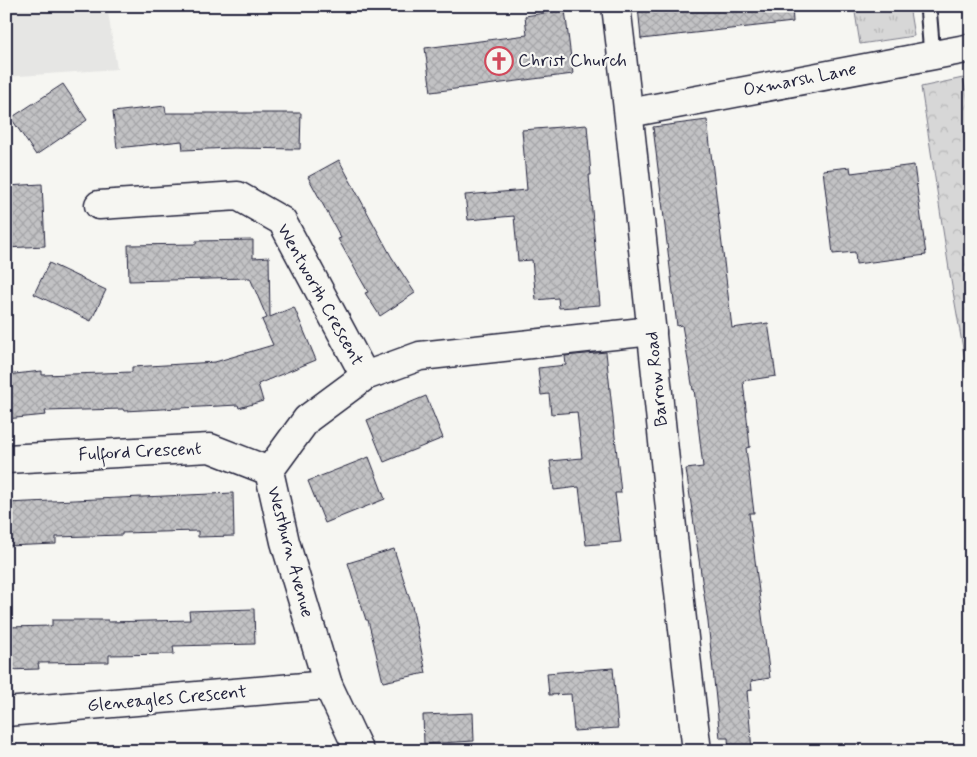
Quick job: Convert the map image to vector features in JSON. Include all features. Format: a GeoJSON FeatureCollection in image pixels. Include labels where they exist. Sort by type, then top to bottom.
{"type":"FeatureCollection","features":[{"type":"Feature","properties":{"kind":"street","name":"Barrow Road"},"geometry":{"type":"LineString","coordinates":[[616,6],[697,751]]}},
{"type":"Feature","properties":{"kind":"street","name":"Oxmarsh Lane"},"geometry":{"type":"LineString","coordinates":[[629,113],[971,48]]}},
{"type":"Feature","properties":{"kind":"street","name":"Wentworth Crescent"},"geometry":{"type":"LineString","coordinates":[[99,205],[238,196],[282,221],[365,376]]}},
{"type":"Feature","properties":{"kind":"street","name":"Westburn Avenue"},"geometry":{"type":"LineString","coordinates":[[359,751],[328,685],[284,542],[269,471],[307,420],[365,376],[420,356],[652,331]]}},
{"type":"Feature","properties":{"kind":"street","name":"Fulford Crescent"},"geometry":{"type":"LineString","coordinates":[[6,459],[210,448],[269,471]]}},
{"type":"Feature","properties":{"kind":"street","name":"Gleneagles Crescent"},"geometry":{"type":"LineString","coordinates":[[6,712],[328,685]]}},
{"type":"Feature","properties":{"kind":"lane"},"geometry":{"type":"LineString","coordinates":[[928,6],[932,56]]}},
{"type":"Feature","properties":{"kind":"shaded area"},"geometry":{"type":"Polygon","coordinates":[[[6,6],[107,6],[117,69],[6,77],[6,6]]]}},
{"type":"Feature","properties":{"kind":"green space"},"geometry":{"type":"Polygon","coordinates":[[[854,6],[909,6],[914,36],[860,44],[854,6]]]}},
{"type":"Feature","properties":{"kind":"green space"},"geometry":{"type":"Polygon","coordinates":[[[963,78],[971,115],[971,394],[949,269],[921,87],[963,78]]]}},
{"type":"Feature","properties":{"kind":"building"},"geometry":{"type":"Polygon","coordinates":[[[638,6],[792,6],[793,22],[641,39],[638,6]]]}},
{"type":"Feature","properties":{"kind":"building","name":"Christ Church"},"geometry":{"type":"Polygon","coordinates":[[[565,10],[573,74],[431,92],[425,48],[527,35],[525,16],[565,10]]]}},
{"type":"Feature","properties":{"kind":"building"},"geometry":{"type":"Polygon","coordinates":[[[63,84],[87,120],[36,155],[11,118],[63,84]]]}},
{"type":"Feature","properties":{"kind":"building"},"geometry":{"type":"Polygon","coordinates":[[[165,106],[166,113],[301,113],[300,149],[234,148],[183,150],[182,141],[117,148],[113,112],[165,106]]]}},
{"type":"Feature","properties":{"kind":"building"},"geometry":{"type":"Polygon","coordinates":[[[707,120],[732,328],[768,323],[776,376],[743,381],[750,447],[746,448],[754,513],[749,513],[770,678],[751,681],[752,690],[747,691],[752,751],[729,751],[728,738],[720,738],[708,622],[686,469],[703,467],[694,389],[682,325],[677,326],[653,127],[707,120]]]}},
{"type":"Feature","properties":{"kind":"building"},"geometry":{"type":"Polygon","coordinates":[[[587,125],[591,175],[589,175],[600,305],[559,308],[558,298],[536,300],[532,260],[518,261],[514,216],[468,220],[465,195],[527,190],[522,130],[587,125]]]}},
{"type":"Feature","properties":{"kind":"building"},"geometry":{"type":"Polygon","coordinates":[[[339,160],[391,256],[415,293],[380,316],[365,293],[368,292],[338,239],[341,238],[308,177],[339,160]]]}},
{"type":"Feature","properties":{"kind":"building"},"geometry":{"type":"Polygon","coordinates":[[[914,165],[926,255],[856,264],[855,252],[833,254],[823,170],[850,167],[851,173],[914,165]]]}},
{"type":"Feature","properties":{"kind":"building"},"geometry":{"type":"Polygon","coordinates":[[[42,184],[45,246],[6,248],[6,186],[42,184]]]}},
{"type":"Feature","properties":{"kind":"building"},"geometry":{"type":"Polygon","coordinates":[[[253,240],[253,258],[269,257],[270,317],[294,307],[316,360],[258,384],[263,401],[239,408],[238,405],[124,411],[123,409],[45,411],[46,415],[6,419],[6,375],[42,371],[42,375],[132,372],[132,367],[215,362],[273,345],[262,320],[267,318],[250,278],[129,281],[128,245],[196,244],[196,241],[253,240]]]}},
{"type":"Feature","properties":{"kind":"building"},"geometry":{"type":"Polygon","coordinates":[[[49,263],[106,290],[91,321],[34,294],[49,263]]]}},
{"type":"Feature","properties":{"kind":"building"},"geometry":{"type":"Polygon","coordinates":[[[606,352],[621,493],[615,493],[621,542],[586,545],[579,487],[554,490],[550,461],[582,458],[577,412],[551,414],[549,394],[541,395],[538,368],[566,365],[565,356],[606,352]]]}},
{"type":"Feature","properties":{"kind":"building"},"geometry":{"type":"Polygon","coordinates":[[[426,396],[443,438],[384,462],[367,420],[426,396]]]}},
{"type":"Feature","properties":{"kind":"building"},"geometry":{"type":"Polygon","coordinates":[[[369,457],[385,499],[325,523],[308,481],[369,457]]]}},
{"type":"Feature","properties":{"kind":"building"},"geometry":{"type":"Polygon","coordinates":[[[233,493],[234,536],[198,537],[198,531],[122,533],[122,535],[56,537],[56,544],[6,546],[6,503],[233,493]]]}},
{"type":"Feature","properties":{"kind":"building"},"geometry":{"type":"Polygon","coordinates":[[[394,549],[412,606],[426,673],[383,682],[368,620],[366,620],[348,563],[394,549]]]}},
{"type":"Feature","properties":{"kind":"building"},"geometry":{"type":"Polygon","coordinates":[[[254,609],[255,644],[173,646],[174,654],[109,655],[109,662],[38,663],[39,669],[6,670],[6,627],[52,626],[52,620],[108,620],[108,622],[190,620],[189,611],[254,609]]]}},
{"type":"Feature","properties":{"kind":"building"},"geometry":{"type":"Polygon","coordinates":[[[613,668],[618,728],[574,731],[571,694],[549,695],[547,673],[613,668]]]}},
{"type":"Feature","properties":{"kind":"building"},"geometry":{"type":"Polygon","coordinates":[[[473,713],[474,741],[424,744],[423,715],[473,713]]]}},
{"type":"Feature","properties":{"kind":"place","name":"Christ Church"},"geometry":{"type":"Point","coordinates":[499,61]}}]}
